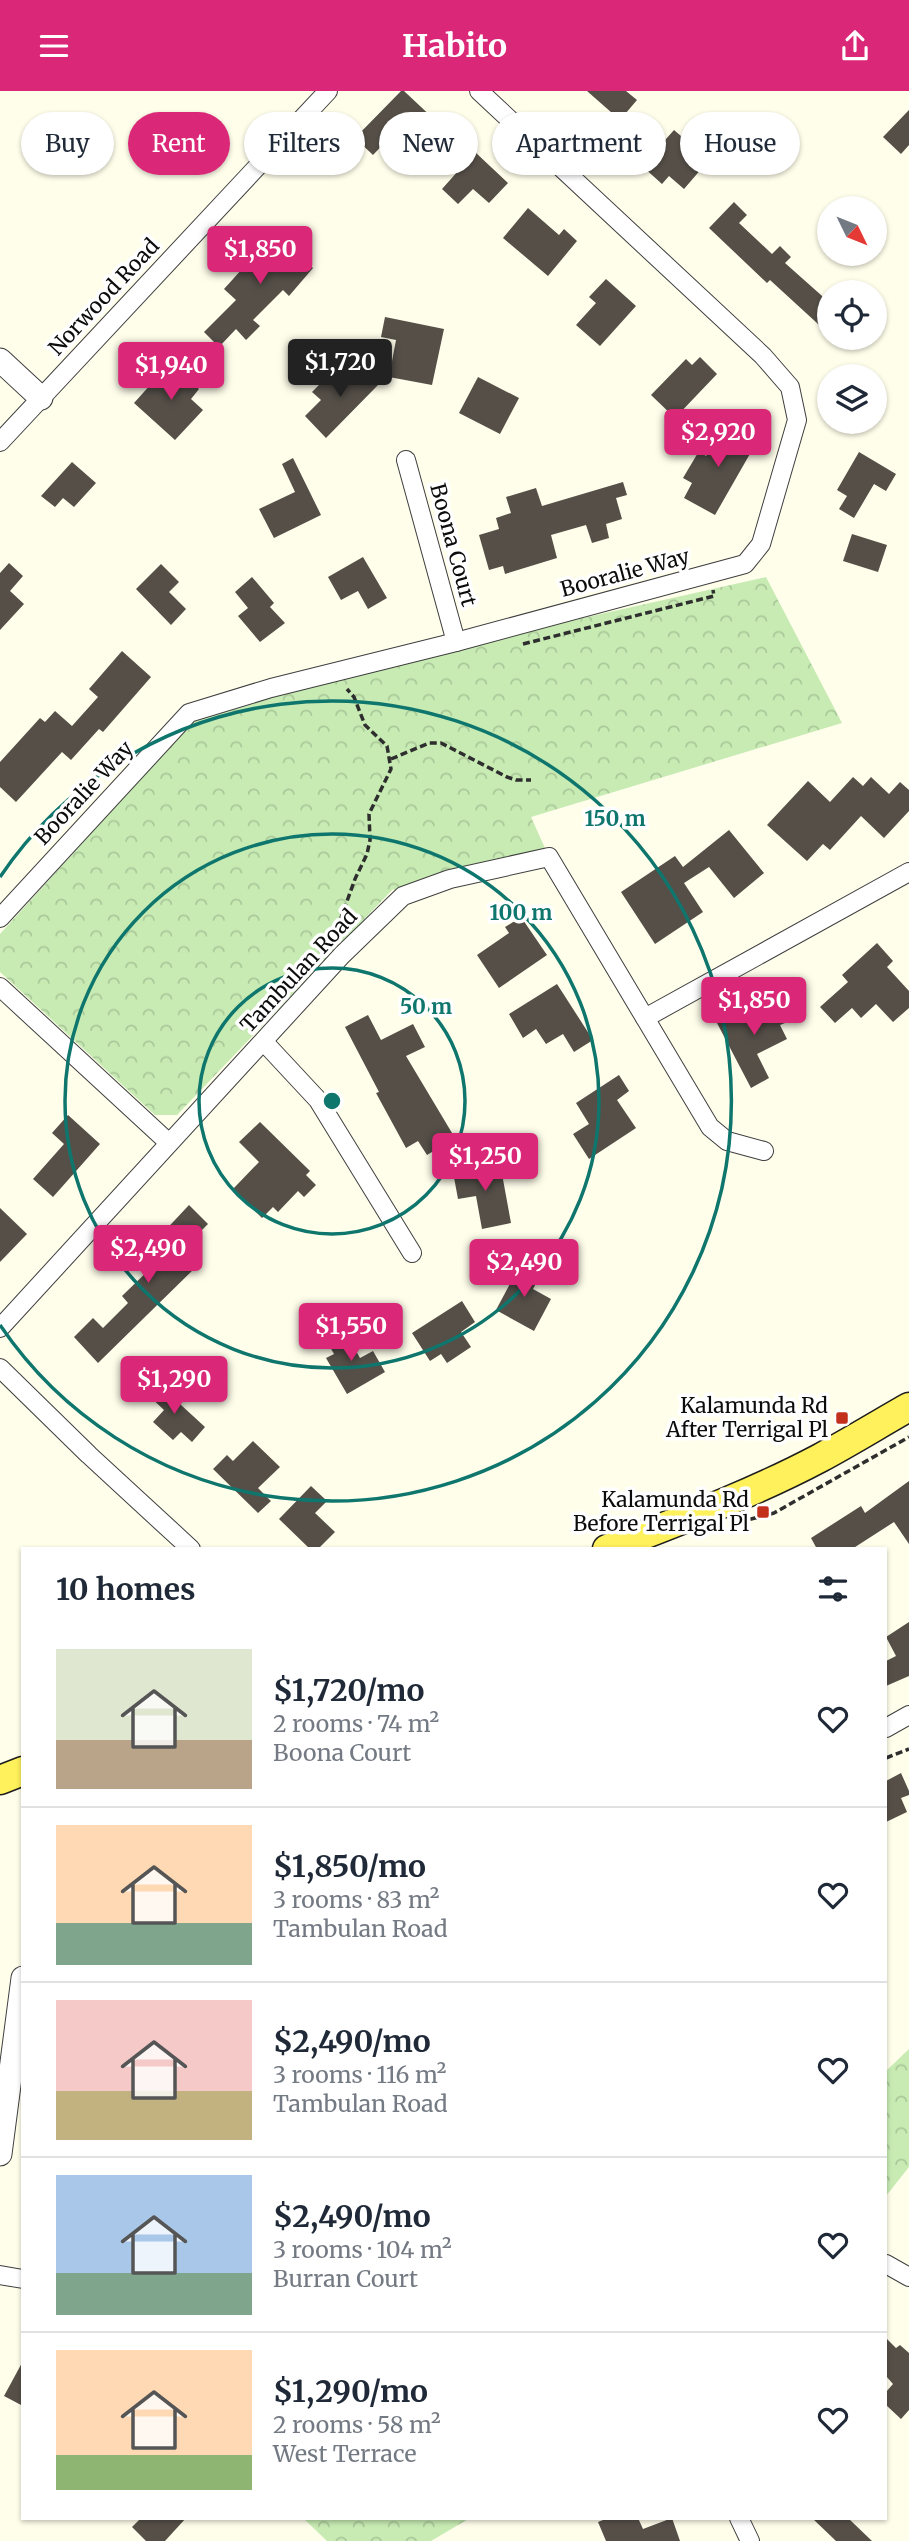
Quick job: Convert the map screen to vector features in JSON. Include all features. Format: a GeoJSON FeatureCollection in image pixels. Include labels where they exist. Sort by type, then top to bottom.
{"type":"FeatureCollection","features":[{"type":"Feature","properties":{"kind":"main road"},"geometry":{"type":"LineString","coordinates":[[612,1547],[761,1487],[821,1458],[909,1407]]}},
{"type":"Feature","properties":{"kind":"street","name":"Norwood Road"},"geometry":{"type":"LineString","coordinates":[[0,442],[328,91]]}},
{"type":"Feature","properties":{"kind":"street","name":"Booralie Way"},"geometry":{"type":"LineString","coordinates":[[0,918],[189,713],[271,688],[456,642],[745,564],[761,544],[797,420],[790,387],[763,356],[479,91]]}},
{"type":"Feature","properties":{"kind":"street"},"geometry":{"type":"LineString","coordinates":[[0,360],[41,398]]}},
{"type":"Feature","properties":{"kind":"street","name":"Boona Court"},"geometry":{"type":"LineString","coordinates":[[406,460],[456,642]]}},
{"type":"Feature","properties":{"kind":"street","name":"Tambulan Road"},"geometry":{"type":"LineString","coordinates":[[0,1328],[342,955],[403,896],[450,879],[548,857],[710,1127],[727,1141],[764,1151]]}},
{"type":"Feature","properties":{"kind":"street"},"geometry":{"type":"LineString","coordinates":[[645,1018],[909,872]]}},
{"type":"Feature","properties":{"kind":"street"},"geometry":{"type":"LineString","coordinates":[[0,987],[169,1143]]}},
{"type":"Feature","properties":{"kind":"street"},"geometry":{"type":"LineString","coordinates":[[264,1042],[317,1100],[412,1253]]}},
{"type":"Feature","properties":{"kind":"street"},"geometry":{"type":"LineString","coordinates":[[0,1368],[189,1547]]}},
{"type":"Feature","properties":{"kind":"street"},"geometry":{"type":"LineString","coordinates":[[887,1727],[909,1716]]}},
{"type":"Feature","properties":{"kind":"street"},"geometry":{"type":"LineString","coordinates":[[0,2154],[21,1993]]}},
{"type":"Feature","properties":{"kind":"street"},"geometry":{"type":"LineString","coordinates":[[887,2265],[909,2277]]}},
{"type":"Feature","properties":{"kind":"street"},"geometry":{"type":"LineString","coordinates":[[0,2275],[21,2279]]}},
{"type":"Feature","properties":{"kind":"street"},"geometry":{"type":"LineString","coordinates":[[740,2520],[750,2541]]}},
{"type":"Feature","properties":{"kind":"path"},"geometry":{"type":"LineString","coordinates":[[332,942],[367,854],[370,840],[369,814],[389,776],[391,759],[387,746],[365,725],[354,697],[347,689]]}},
{"type":"Feature","properties":{"kind":"path"},"geometry":{"type":"LineString","coordinates":[[391,759],[429,743],[441,743],[507,777],[531,780]]}},
{"type":"Feature","properties":{"kind":"path"},"geometry":{"type":"LineString","coordinates":[[887,1758],[909,1749]]}},
{"type":"Feature","properties":{"kind":"green space"},"geometry":{"type":"Polygon","coordinates":[[[766,577],[842,723],[531,817],[549,857],[403,896],[393,889],[177,1115],[155,1115],[0,972],[0,934],[193,721],[271,688],[766,577]]]}},
{"type":"Feature","properties":{"kind":"green space"},"geometry":{"type":"Polygon","coordinates":[[[909,2049],[909,2167],[887,2195],[887,2070],[909,2049]]]}},
{"type":"Feature","properties":{"kind":"green space"},"geometry":{"type":"Polygon","coordinates":[[[305,2520],[467,2520],[431,2541],[327,2541],[305,2520]]]}},
{"type":"Feature","properties":{"kind":"building"},"geometry":{"type":"Polygon","coordinates":[[[404,91],[426,112],[380,112],[404,91]]]}},
{"type":"Feature","properties":{"kind":"building"},"geometry":{"type":"Polygon","coordinates":[[[587,91],[626,91],[637,100],[627,112],[611,112],[587,91]]]}},
{"type":"Feature","properties":{"kind":"building"},"geometry":{"type":"Polygon","coordinates":[[[909,110],[909,145],[901,154],[883,137],[909,110]]]}},
{"type":"Feature","properties":{"kind":"building"},"geometry":{"type":"Polygon","coordinates":[[[379,113],[379,149],[373,155],[365,147],[365,128],[379,113]]]}},
{"type":"Feature","properties":{"kind":"building"},"geometry":{"type":"Polygon","coordinates":[[[674,130],[680,135],[680,175],[696,175],[684,189],[669,176],[662,184],[652,175],[666,175],[666,139],[674,130]]]}},
{"type":"Feature","properties":{"kind":"building"},"geometry":{"type":"Polygon","coordinates":[[[478,155],[492,168],[492,175],[499,175],[508,183],[489,203],[473,189],[458,204],[442,189],[454,175],[478,175],[478,155]]]}},
{"type":"Feature","properties":{"kind":"building"},"geometry":{"type":"Polygon","coordinates":[[[734,202],[747,215],[739,223],[772,254],[780,246],[791,257],[785,263],[817,291],[817,323],[770,280],[767,283],[709,228],[734,202]]]}},
{"type":"Feature","properties":{"kind":"building"},"geometry":{"type":"Polygon","coordinates":[[[528,208],[559,235],[564,229],[577,241],[548,276],[503,238],[528,208]]]}},
{"type":"Feature","properties":{"kind":"building"},"geometry":{"type":"Polygon","coordinates":[[[280,227],[298,242],[292,250],[313,268],[289,296],[283,290],[253,320],[260,326],[246,340],[236,329],[219,347],[204,332],[236,300],[224,289],[280,227]]]}},
{"type":"Feature","properties":{"kind":"building"},"geometry":{"type":"Polygon","coordinates":[[[606,279],[636,306],[600,346],[576,325],[596,303],[589,297],[606,279]]]}},
{"type":"Feature","properties":{"kind":"building"},"geometry":{"type":"Polygon","coordinates":[[[385,317],[444,329],[432,385],[389,377],[396,340],[381,337],[385,317]]]}},
{"type":"Feature","properties":{"kind":"building"},"geometry":{"type":"Polygon","coordinates":[[[700,357],[717,374],[675,418],[651,395],[686,359],[692,365],[700,357]]]}},
{"type":"Feature","properties":{"kind":"building"},"geometry":{"type":"Polygon","coordinates":[[[356,362],[378,385],[326,438],[305,416],[321,400],[312,392],[328,376],[335,383],[356,362]]]}},
{"type":"Feature","properties":{"kind":"building"},"geometry":{"type":"Polygon","coordinates":[[[170,363],[199,389],[191,399],[203,410],[175,440],[134,403],[170,363]]]}},
{"type":"Feature","properties":{"kind":"building"},"geometry":{"type":"Polygon","coordinates":[[[478,377],[519,398],[500,434],[459,413],[478,377]]]}},
{"type":"Feature","properties":{"kind":"building"},"geometry":{"type":"Polygon","coordinates":[[[739,427],[759,438],[715,515],[684,498],[692,483],[683,478],[699,451],[706,456],[721,430],[733,436],[739,427]]]}},
{"type":"Feature","properties":{"kind":"building"},"geometry":{"type":"Polygon","coordinates":[[[859,452],[896,474],[886,491],[874,484],[854,518],[839,509],[847,496],[837,490],[859,452]]]}},
{"type":"Feature","properties":{"kind":"building"},"geometry":{"type":"Polygon","coordinates":[[[293,458],[321,515],[274,538],[259,509],[295,492],[282,464],[293,458]]]}},
{"type":"Feature","properties":{"kind":"building"},"geometry":{"type":"Polygon","coordinates":[[[72,462],[96,483],[74,507],[63,498],[55,507],[41,496],[72,462]]]}},
{"type":"Feature","properties":{"kind":"building"},"geometry":{"type":"Polygon","coordinates":[[[623,482],[627,495],[616,498],[622,519],[606,524],[609,538],[592,543],[586,525],[551,535],[557,558],[505,574],[503,566],[489,570],[479,535],[499,529],[496,518],[511,513],[506,497],[536,488],[542,506],[623,482]]]}},
{"type":"Feature","properties":{"kind":"building"},"geometry":{"type":"Polygon","coordinates":[[[852,534],[887,545],[878,572],[843,561],[852,534]]]}},
{"type":"Feature","properties":{"kind":"building"},"geometry":{"type":"Polygon","coordinates":[[[363,557],[387,598],[368,609],[358,591],[341,600],[328,577],[363,557]]]}},
{"type":"Feature","properties":{"kind":"building"},"geometry":{"type":"Polygon","coordinates":[[[9,563],[23,576],[10,591],[24,604],[0,630],[0,573],[9,563]]]}},
{"type":"Feature","properties":{"kind":"building"},"geometry":{"type":"Polygon","coordinates":[[[161,564],[179,582],[169,592],[186,609],[171,625],[136,589],[161,564]]]}},
{"type":"Feature","properties":{"kind":"building"},"geometry":{"type":"Polygon","coordinates":[[[252,577],[274,603],[270,607],[285,623],[260,642],[238,616],[248,608],[235,592],[252,577]]]}},
{"type":"Feature","properties":{"kind":"building"},"geometry":{"type":"Polygon","coordinates":[[[122,651],[151,677],[103,732],[99,729],[71,760],[62,752],[16,802],[0,787],[0,762],[40,718],[45,722],[55,711],[72,726],[98,697],[89,689],[122,651]]]}},
{"type":"Feature","properties":{"kind":"building"},"geometry":{"type":"Polygon","coordinates":[[[853,777],[863,786],[871,777],[889,794],[900,782],[909,790],[909,811],[884,838],[861,816],[830,850],[823,844],[807,861],[767,825],[808,781],[830,802],[853,777]]]}},
{"type":"Feature","properties":{"kind":"building"},"geometry":{"type":"Polygon","coordinates":[[[729,830],[764,873],[734,898],[709,867],[684,883],[703,912],[655,944],[621,892],[675,856],[683,867],[729,830]]]}},
{"type":"Feature","properties":{"kind":"building"},"geometry":{"type":"Polygon","coordinates":[[[521,917],[547,955],[499,988],[477,955],[509,933],[505,927],[521,917]]]}},
{"type":"Feature","properties":{"kind":"building"},"geometry":{"type":"Polygon","coordinates":[[[877,943],[893,961],[887,967],[909,991],[909,1008],[893,1022],[876,1004],[861,1018],[852,1008],[835,1023],[820,1007],[848,982],[842,975],[877,943]]]}},
{"type":"Feature","properties":{"kind":"building"},"geometry":{"type":"Polygon","coordinates":[[[557,984],[593,1040],[574,1052],[563,1034],[546,1044],[536,1029],[523,1038],[509,1014],[557,984]]]}},
{"type":"Feature","properties":{"kind":"building"},"geometry":{"type":"Polygon","coordinates":[[[771,995],[785,1023],[780,1025],[787,1039],[757,1054],[769,1078],[751,1088],[717,1023],[771,995]]]}},
{"type":"Feature","properties":{"kind":"building"},"geometry":{"type":"Polygon","coordinates":[[[368,1015],[381,1040],[413,1024],[425,1047],[406,1056],[455,1138],[427,1155],[418,1141],[406,1148],[345,1027],[368,1015]]]}},
{"type":"Feature","properties":{"kind":"building"},"geometry":{"type":"Polygon","coordinates":[[[619,1075],[629,1091],[617,1100],[636,1128],[589,1159],[573,1134],[589,1124],[576,1103],[619,1075]]]}},
{"type":"Feature","properties":{"kind":"building"},"geometry":{"type":"Polygon","coordinates":[[[68,1115],[100,1144],[53,1197],[33,1179],[64,1144],[52,1133],[68,1115]]]}},
{"type":"Feature","properties":{"kind":"building"},"geometry":{"type":"Polygon","coordinates":[[[260,1122],[310,1171],[306,1175],[316,1185],[304,1197],[298,1191],[278,1212],[273,1207],[262,1218],[233,1189],[259,1162],[239,1142],[260,1122]]]}},
{"type":"Feature","properties":{"kind":"building"},"geometry":{"type":"Polygon","coordinates":[[[500,1163],[511,1223],[482,1229],[476,1196],[458,1199],[453,1172],[500,1163]]]}},
{"type":"Feature","properties":{"kind":"building"},"geometry":{"type":"Polygon","coordinates":[[[189,1205],[208,1224],[181,1251],[197,1266],[98,1363],[74,1337],[93,1318],[103,1328],[128,1303],[122,1296],[155,1264],[144,1253],[189,1205]]]}},
{"type":"Feature","properties":{"kind":"building"},"geometry":{"type":"Polygon","coordinates":[[[0,1208],[27,1234],[0,1262],[0,1208]]]}},
{"type":"Feature","properties":{"kind":"building"},"geometry":{"type":"Polygon","coordinates":[[[521,1263],[541,1274],[533,1289],[551,1299],[534,1331],[496,1310],[521,1263]]]}},
{"type":"Feature","properties":{"kind":"building"},"geometry":{"type":"Polygon","coordinates":[[[462,1301],[475,1322],[461,1332],[471,1347],[447,1363],[441,1354],[430,1361],[412,1333],[462,1301]]]}},
{"type":"Feature","properties":{"kind":"building"},"geometry":{"type":"Polygon","coordinates":[[[343,1328],[360,1358],[373,1351],[385,1372],[347,1394],[326,1358],[334,1354],[325,1338],[343,1328]]]}},
{"type":"Feature","properties":{"kind":"building"},"geometry":{"type":"Polygon","coordinates":[[[156,1382],[205,1427],[192,1442],[181,1432],[173,1440],[153,1422],[164,1410],[146,1393],[156,1382]]]}},
{"type":"Feature","properties":{"kind":"building"},"geometry":{"type":"Polygon","coordinates":[[[253,1441],[280,1467],[258,1488],[271,1501],[258,1513],[213,1469],[227,1455],[233,1461],[253,1441]]]}},
{"type":"Feature","properties":{"kind":"building"},"geometry":{"type":"Polygon","coordinates":[[[909,1481],[909,1544],[894,1522],[855,1547],[816,1547],[811,1538],[861,1506],[865,1513],[909,1481]]]}},
{"type":"Feature","properties":{"kind":"building"},"geometry":{"type":"Polygon","coordinates":[[[311,1486],[327,1501],[315,1513],[335,1532],[320,1547],[308,1547],[279,1519],[311,1486]]]}},
{"type":"Feature","properties":{"kind":"building"},"geometry":{"type":"Polygon","coordinates":[[[909,1622],[909,1676],[887,1686],[887,1660],[896,1656],[887,1636],[909,1622]]]}},
{"type":"Feature","properties":{"kind":"building"},"geometry":{"type":"Polygon","coordinates":[[[901,1773],[909,1795],[901,1798],[907,1812],[887,1822],[887,1780],[901,1773]]]}},
{"type":"Feature","properties":{"kind":"building"},"geometry":{"type":"Polygon","coordinates":[[[887,2339],[896,2348],[900,2345],[909,2353],[909,2410],[901,2419],[887,2406],[887,2391],[893,2384],[887,2377],[887,2339]]]}},
{"type":"Feature","properties":{"kind":"building"},"geometry":{"type":"Polygon","coordinates":[[[21,2365],[21,2405],[4,2396],[21,2365]]]}},
{"type":"Feature","properties":{"kind":"building"},"geometry":{"type":"Polygon","coordinates":[[[139,2520],[184,2520],[165,2541],[146,2541],[132,2527],[139,2520]]]}},
{"type":"Feature","properties":{"kind":"building"},"geometry":{"type":"Polygon","coordinates":[[[639,2520],[643,2529],[673,2520],[680,2541],[606,2541],[598,2522],[639,2520]]]}},
{"type":"Feature","properties":{"kind":"building"},"geometry":{"type":"Polygon","coordinates":[[[814,2520],[850,2520],[872,2541],[836,2541],[814,2520]]]}},
{"type":"Feature","properties":{"kind":"place","name":"Kalamunda Rd After Terrigal Pl"},"geometry":{"type":"Point","coordinates":[842,1418]}},
{"type":"Feature","properties":{"kind":"place","name":"Kalamunda Rd Before Terrigal Pl"},"geometry":{"type":"Point","coordinates":[763,1512]}}]}
